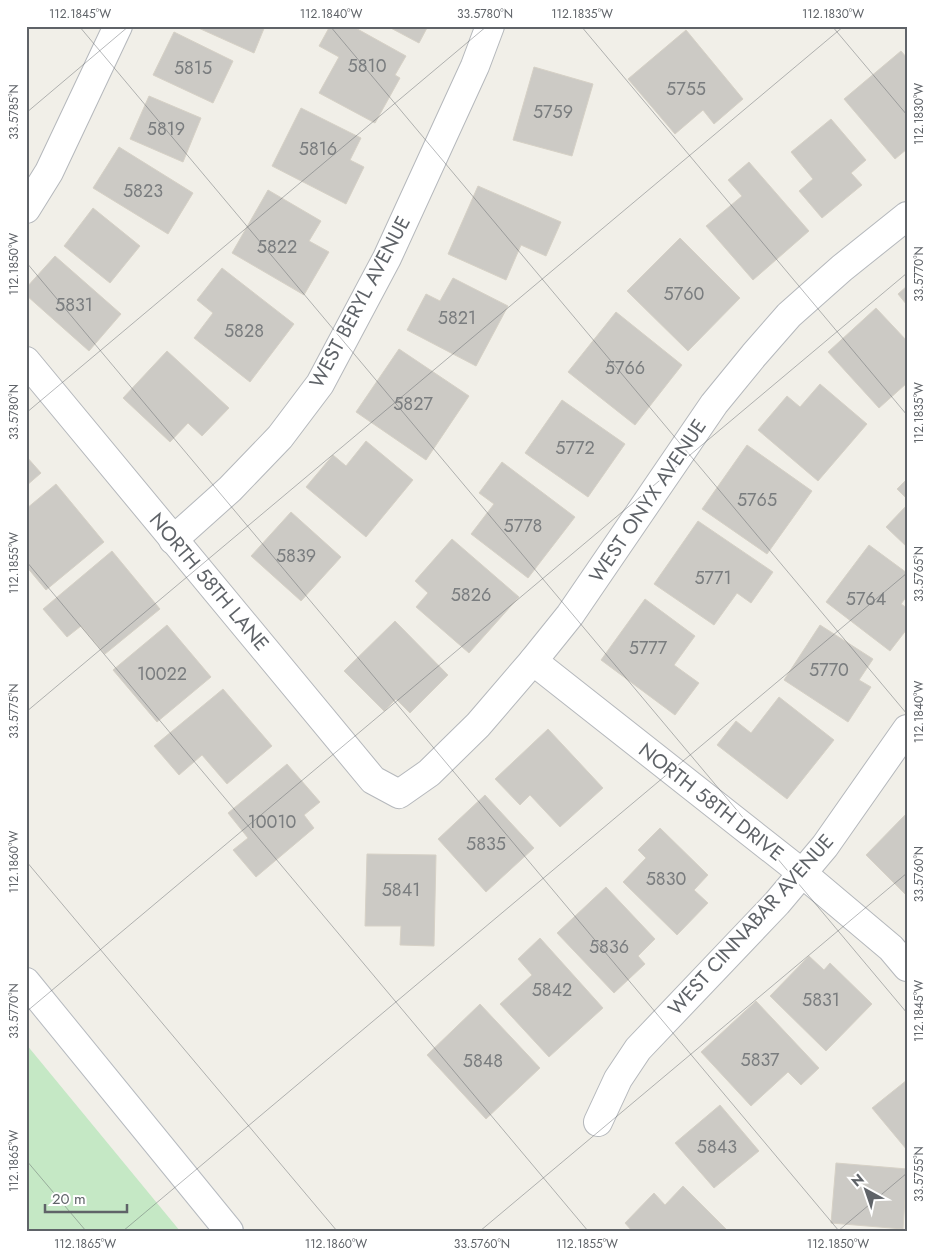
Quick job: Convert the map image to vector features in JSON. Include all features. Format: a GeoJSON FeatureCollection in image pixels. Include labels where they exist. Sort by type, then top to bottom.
{"type":"FeatureCollection","features":[{"type":"Feature","properties":{"kind":"street"},"geometry":{"type":"LineString","coordinates":[[26,209],[49,172],[118,26]]}},
{"type":"Feature","properties":{"kind":"street","name":"WEST BERYL AVENUE"},"geometry":{"type":"LineString","coordinates":[[173,540],[230,489],[280,437],[320,384],[387,258],[475,66],[490,26]]}},
{"type":"Feature","properties":{"kind":"street","name":"WEST ONYX AVENUE"},"geometry":{"type":"LineString","coordinates":[[399,794],[429,773],[478,725],[533,662],[570,615],[714,404],[754,355],[790,315],[842,268],[907,216]]}},
{"type":"Feature","properties":{"kind":"street","name":"NORTH 58TH LANE"},"geometry":{"type":"LineString","coordinates":[[26,361],[372,780],[399,794]]}},
{"type":"Feature","properties":{"kind":"street","name":"NORTH 58TH DRIVE"},"geometry":{"type":"LineString","coordinates":[[533,662],[802,873],[891,948],[907,967]]}},
{"type":"Feature","properties":{"kind":"street","name":"WEST CINNABAR AVENUE"},"geometry":{"type":"LineString","coordinates":[[598,1122],[618,1078],[638,1048],[777,903],[825,846],[907,730]]}},
{"type":"Feature","properties":{"kind":"street"},"geometry":{"type":"LineString","coordinates":[[26,982],[229,1231]]}},
{"type":"Feature","properties":{"kind":"green space"},"geometry":{"type":"Polygon","coordinates":[[[26,1044],[180,1231],[26,1231],[26,1044]]]}},
{"type":"Feature","properties":{"kind":"building"},"geometry":{"type":"Polygon","coordinates":[[[194,26],[265,26],[254,53],[194,26]]]}},
{"type":"Feature","properties":{"kind":"building"},"geometry":{"type":"Polygon","coordinates":[[[330,26],[352,26],[406,56],[395,75],[400,78],[375,123],[319,93],[339,57],[319,46],[330,26]]]}},
{"type":"Feature","properties":{"kind":"building"},"geometry":{"type":"Polygon","coordinates":[[[387,26],[428,26],[419,43],[387,26]]]}},
{"type":"Feature","properties":{"kind":"building"},"geometry":{"type":"Polygon","coordinates":[[[686,30],[743,99],[714,124],[703,110],[675,134],[628,79],[686,30]]]}},
{"type":"Feature","properties":{"kind":"building"},"geometry":{"type":"Polygon","coordinates":[[[174,32],[233,61],[213,103],[153,75],[174,32]]]}},
{"type":"Feature","properties":{"kind":"building"},"geometry":{"type":"Polygon","coordinates":[[[901,51],[907,58],[907,149],[895,159],[844,99],[901,51]]]}},
{"type":"Feature","properties":{"kind":"building"},"geometry":{"type":"Polygon","coordinates":[[[534,67],[593,84],[572,156],[513,140],[534,67]]]}},
{"type":"Feature","properties":{"kind":"building"},"geometry":{"type":"Polygon","coordinates":[[[149,96],[201,118],[183,162],[130,139],[149,96]]]}},
{"type":"Feature","properties":{"kind":"building"},"geometry":{"type":"Polygon","coordinates":[[[301,108],[361,138],[350,160],[364,167],[346,204],[272,166],[301,108]]]}},
{"type":"Feature","properties":{"kind":"building"},"geometry":{"type":"Polygon","coordinates":[[[831,119],[866,160],[851,173],[862,185],[822,218],[799,191],[813,179],[791,152],[831,119]]]}},
{"type":"Feature","properties":{"kind":"building"},"geometry":{"type":"Polygon","coordinates":[[[119,147],[193,193],[168,234],[93,188],[119,147]]]}},
{"type":"Feature","properties":{"kind":"building"},"geometry":{"type":"Polygon","coordinates":[[[749,162],[809,231],[753,280],[706,226],[742,196],[728,180],[749,162]]]}},
{"type":"Feature","properties":{"kind":"building"},"geometry":{"type":"Polygon","coordinates":[[[478,186],[561,222],[546,256],[521,245],[506,280],[448,254],[478,186]]]}},
{"type":"Feature","properties":{"kind":"building"},"geometry":{"type":"Polygon","coordinates":[[[268,190],[321,221],[309,241],[329,252],[304,295],[232,253],[268,190]]]}},
{"type":"Feature","properties":{"kind":"building"},"geometry":{"type":"Polygon","coordinates":[[[93,208],[140,246],[110,283],[64,246],[93,208]]]}},
{"type":"Feature","properties":{"kind":"building"},"geometry":{"type":"Polygon","coordinates":[[[680,238],[740,298],[688,351],[627,291],[680,238]]]}},
{"type":"Feature","properties":{"kind":"building"},"geometry":{"type":"Polygon","coordinates":[[[55,256],[121,314],[89,351],[26,295],[26,288],[55,256]]]}},
{"type":"Feature","properties":{"kind":"building"},"geometry":{"type":"Polygon","coordinates":[[[222,268],[294,324],[250,382],[194,338],[213,313],[197,300],[222,268]]]}},
{"type":"Feature","properties":{"kind":"building"},"geometry":{"type":"Polygon","coordinates":[[[453,278],[508,306],[476,366],[407,330],[426,294],[440,301],[453,278]]]}},
{"type":"Feature","properties":{"kind":"building"},"geometry":{"type":"Polygon","coordinates":[[[907,286],[907,305],[898,294],[907,286]]]}},
{"type":"Feature","properties":{"kind":"building"},"geometry":{"type":"Polygon","coordinates":[[[876,308],[907,341],[907,383],[879,408],[828,352],[876,308]]]}},
{"type":"Feature","properties":{"kind":"building"},"geometry":{"type":"Polygon","coordinates":[[[616,312],[682,365],[635,425],[568,372],[616,312]]]}},
{"type":"Feature","properties":{"kind":"building"},"geometry":{"type":"Polygon","coordinates":[[[399,349],[469,396],[426,460],[356,412],[399,349]]]}},
{"type":"Feature","properties":{"kind":"building"},"geometry":{"type":"Polygon","coordinates":[[[167,351],[229,408],[202,436],[188,423],[170,442],[123,398],[167,351]]]}},
{"type":"Feature","properties":{"kind":"building"},"geometry":{"type":"Polygon","coordinates":[[[820,384],[867,424],[818,481],[758,430],[787,396],[800,407],[820,384]]]}},
{"type":"Feature","properties":{"kind":"building"},"geometry":{"type":"Polygon","coordinates":[[[562,400],[625,444],[588,497],[525,453],[562,400]]]}},
{"type":"Feature","properties":{"kind":"building"},"geometry":{"type":"Polygon","coordinates":[[[366,441],[413,480],[366,537],[306,487],[333,455],[346,466],[366,441]]]}},
{"type":"Feature","properties":{"kind":"building"},"geometry":{"type":"Polygon","coordinates":[[[747,445],[812,491],[767,554],[702,509],[747,445]]]}},
{"type":"Feature","properties":{"kind":"building"},"geometry":{"type":"Polygon","coordinates":[[[26,456],[41,473],[26,486],[26,456]]]}},
{"type":"Feature","properties":{"kind":"building"},"geometry":{"type":"Polygon","coordinates":[[[502,462],[575,517],[528,578],[471,534],[494,504],[479,493],[502,462]]]}},
{"type":"Feature","properties":{"kind":"building"},"geometry":{"type":"Polygon","coordinates":[[[907,479],[907,499],[897,489],[907,479]]]}},
{"type":"Feature","properties":{"kind":"building"},"geometry":{"type":"Polygon","coordinates":[[[56,484],[104,542],[46,590],[26,566],[26,509],[56,484]]]}},
{"type":"Feature","properties":{"kind":"building"},"geometry":{"type":"Polygon","coordinates":[[[907,505],[907,547],[886,527],[907,505]]]}},
{"type":"Feature","properties":{"kind":"building"},"geometry":{"type":"Polygon","coordinates":[[[291,512],[341,557],[301,601],[251,556],[291,512]]]}},
{"type":"Feature","properties":{"kind":"building"},"geometry":{"type":"Polygon","coordinates":[[[698,521],[773,572],[751,603],[737,593],[714,625],[654,584],[698,521]]]}},
{"type":"Feature","properties":{"kind":"building"},"geometry":{"type":"Polygon","coordinates":[[[452,539],[519,597],[469,653],[416,607],[428,593],[415,581],[452,539]]]}},
{"type":"Feature","properties":{"kind":"building"},"geometry":{"type":"Polygon","coordinates":[[[869,545],[907,573],[907,596],[901,604],[907,608],[907,629],[890,651],[826,602],[869,545]]]}},
{"type":"Feature","properties":{"kind":"building"},"geometry":{"type":"Polygon","coordinates":[[[112,551],[160,609],[105,654],[81,626],[67,637],[43,609],[112,551]]]}},
{"type":"Feature","properties":{"kind":"building"},"geometry":{"type":"Polygon","coordinates":[[[645,599],[695,636],[674,665],[699,683],[675,715],[601,660],[645,599]]]}},
{"type":"Feature","properties":{"kind":"building"},"geometry":{"type":"Polygon","coordinates":[[[395,621],[448,675],[410,713],[396,699],[384,711],[344,671],[395,621]]]}},
{"type":"Feature","properties":{"kind":"building"},"geometry":{"type":"Polygon","coordinates":[[[167,625],[211,677],[157,722],[113,670],[167,625]]]}},
{"type":"Feature","properties":{"kind":"building"},"geometry":{"type":"Polygon","coordinates":[[[820,625],[873,659],[859,680],[871,687],[848,722],[784,680],[820,625]]]}},
{"type":"Feature","properties":{"kind":"building"},"geometry":{"type":"Polygon","coordinates":[[[223,689],[272,746],[227,784],[202,755],[179,775],[154,746],[223,689]]]}},
{"type":"Feature","properties":{"kind":"building"},"geometry":{"type":"Polygon","coordinates":[[[779,697],[834,740],[787,799],[717,745],[736,721],[751,733],[779,697]]]}},
{"type":"Feature","properties":{"kind":"building"},"geometry":{"type":"Polygon","coordinates":[[[548,729],[603,788],[560,827],[530,795],[520,805],[495,779],[548,729]]]}},
{"type":"Feature","properties":{"kind":"building"},"geometry":{"type":"Polygon","coordinates":[[[287,764],[320,802],[304,815],[314,828],[256,877],[233,850],[248,838],[228,813],[287,764]]]}},
{"type":"Feature","properties":{"kind":"building"},"geometry":{"type":"Polygon","coordinates":[[[485,795],[534,848],[486,892],[438,839],[485,795]]]}},
{"type":"Feature","properties":{"kind":"building"},"geometry":{"type":"Polygon","coordinates":[[[907,813],[907,896],[866,855],[907,813]]]}},
{"type":"Feature","properties":{"kind":"building"},"geometry":{"type":"Polygon","coordinates":[[[660,828],[708,875],[694,890],[708,903],[677,935],[623,882],[646,858],[638,850],[660,828]]]}},
{"type":"Feature","properties":{"kind":"building"},"geometry":{"type":"Polygon","coordinates":[[[367,854],[436,855],[434,946],[400,945],[401,926],[365,926],[367,854]]]}},
{"type":"Feature","properties":{"kind":"building"},"geometry":{"type":"Polygon","coordinates":[[[606,887],[655,939],[638,956],[645,964],[614,993],[557,933],[606,887]]]}},
{"type":"Feature","properties":{"kind":"building"},"geometry":{"type":"Polygon","coordinates":[[[540,938],[603,1008],[549,1057],[500,1004],[532,975],[518,959],[540,938]]]}},
{"type":"Feature","properties":{"kind":"building"},"geometry":{"type":"Polygon","coordinates":[[[809,956],[824,970],[830,963],[872,1004],[826,1051],[770,996],[809,956]]]}},
{"type":"Feature","properties":{"kind":"building"},"geometry":{"type":"Polygon","coordinates":[[[756,1001],[819,1068],[801,1085],[788,1072],[751,1106],[701,1052],[756,1001]]]}},
{"type":"Feature","properties":{"kind":"building"},"geometry":{"type":"Polygon","coordinates":[[[480,1004],[540,1068],[486,1119],[427,1055],[480,1004]]]}},
{"type":"Feature","properties":{"kind":"building"},"geometry":{"type":"Polygon","coordinates":[[[907,1080],[907,1150],[872,1108],[907,1080]]]}},
{"type":"Feature","properties":{"kind":"building"},"geometry":{"type":"Polygon","coordinates":[[[720,1105],[759,1151],[714,1188],[675,1143],[720,1105]]]}},
{"type":"Feature","properties":{"kind":"building"},"geometry":{"type":"Polygon","coordinates":[[[836,1163],[907,1169],[903,1229],[831,1223],[836,1163]]]}},
{"type":"Feature","properties":{"kind":"building"},"geometry":{"type":"Polygon","coordinates":[[[683,1186],[726,1229],[724,1231],[632,1231],[625,1223],[654,1193],[665,1205],[683,1186]]]}}]}
